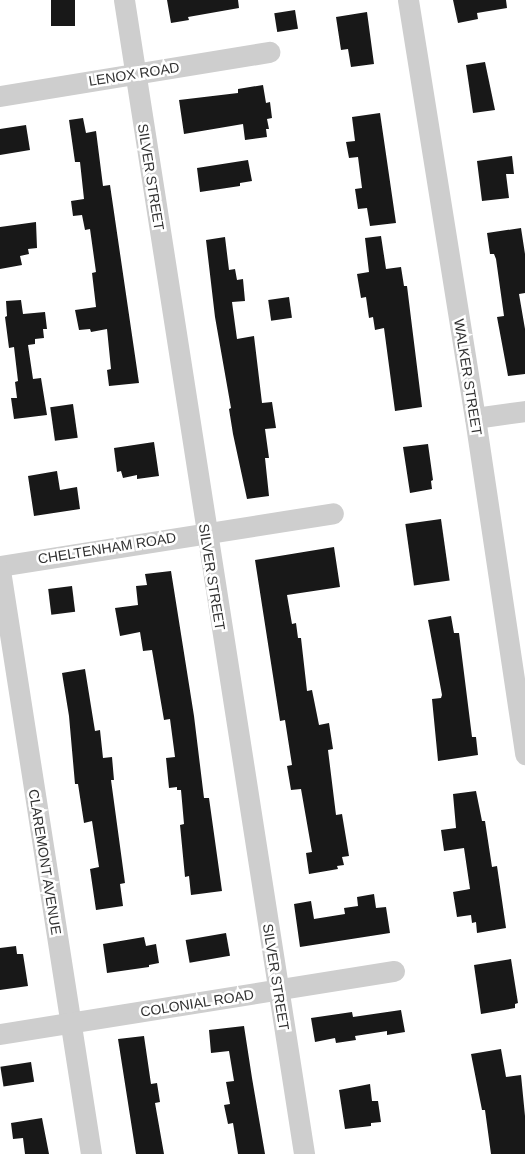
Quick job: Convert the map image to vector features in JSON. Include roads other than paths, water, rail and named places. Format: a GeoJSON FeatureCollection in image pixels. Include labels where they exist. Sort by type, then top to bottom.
{"type":"FeatureCollection","features":[{"type":"Feature","properties":{"kind":"street","name":"SILVER STREET"},"geometry":{"type":"LineString","coordinates":[[124,0],[205,532],[304,1154]]}},
{"type":"Feature","properties":{"kind":"street","name":"WALKER STREET"},"geometry":{"type":"LineString","coordinates":[[408,0],[475,418],[525,754]]}},
{"type":"Feature","properties":{"kind":"street","name":"LENOX ROAD"},"geometry":{"type":"LineString","coordinates":[[0,96],[269,52]]}},
{"type":"Feature","properties":{"kind":"street"},"geometry":{"type":"LineString","coordinates":[[475,418],[525,410]]}},
{"type":"Feature","properties":{"kind":"street","name":"CHELTENHAM ROAD"},"geometry":{"type":"LineString","coordinates":[[0,566],[333,513]]}},
{"type":"Feature","properties":{"kind":"street","name":"CLAREMONT AVENUE"},"geometry":{"type":"LineString","coordinates":[[0,570],[90,1154]]}},
{"type":"Feature","properties":{"kind":"street","name":"COLONIAL ROAD"},"geometry":{"type":"LineString","coordinates":[[0,1034],[394,971]]}}]}
